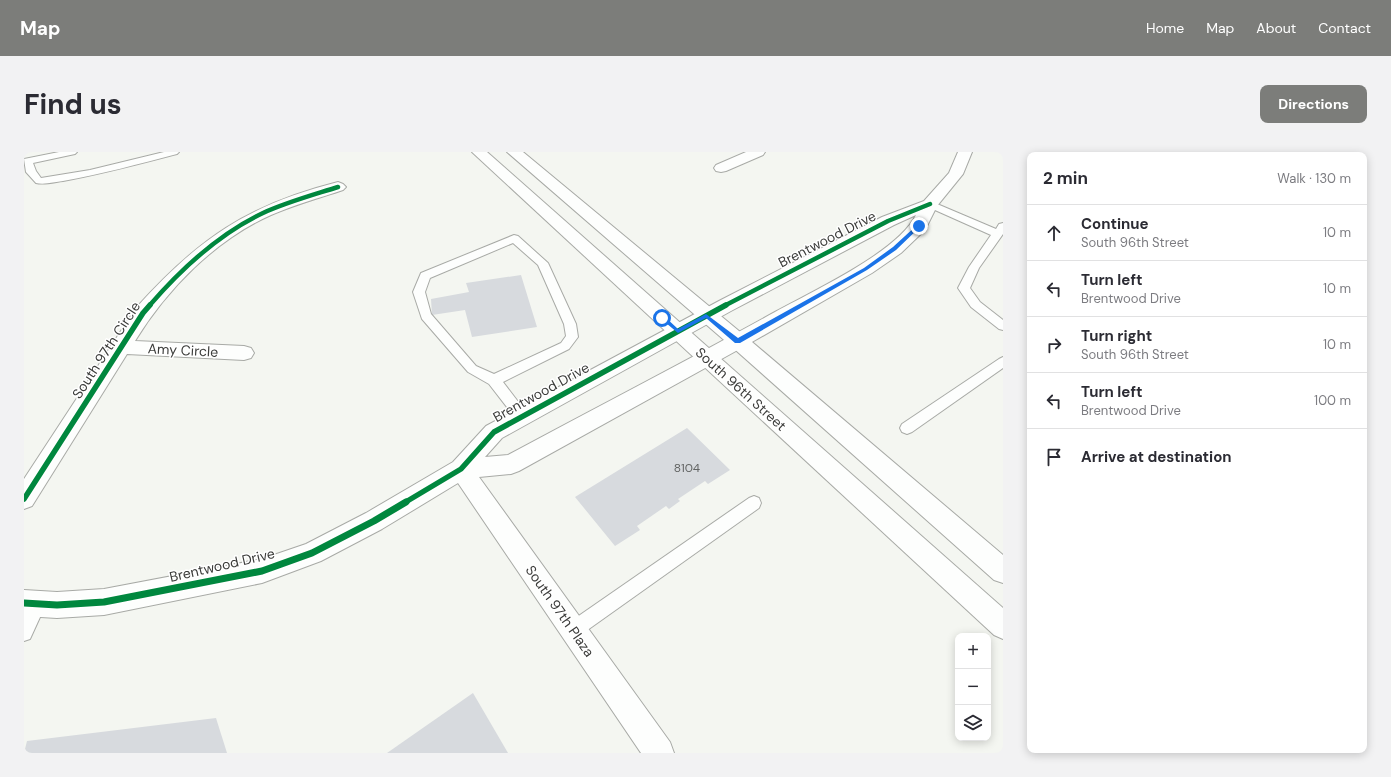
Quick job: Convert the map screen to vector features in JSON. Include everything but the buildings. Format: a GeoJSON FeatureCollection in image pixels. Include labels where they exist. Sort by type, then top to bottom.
{"type":"FeatureCollection","features":[{"type":"Feature","properties":{"kind":"street","name":"South 96th Street"},"geometry":{"type":"LineString","coordinates":[[478,152],[1003,626]]}},
{"type":"Feature","properties":{"kind":"street"},"geometry":{"type":"LineString","coordinates":[[514,152],[706,316],[738,341],[1003,571]]}},
{"type":"Feature","properties":{"kind":"street"},"geometry":{"type":"LineString","coordinates":[[721,168],[758,152]]}},
{"type":"Feature","properties":{"kind":"street","name":"Brentwood Drive"},"geometry":{"type":"LineString","coordinates":[[462,469],[511,464],[738,341],[866,269],[895,249],[919,226],[930,204],[956,174],[961,153]]}},
{"type":"Feature","properties":{"kind":"street","name":"South 97th Circle"},"geometry":{"type":"LineString","coordinates":[[24,499],[143,313],[162,290],[206,248],[243,223],[269,211],[338,187]]}},
{"type":"Feature","properties":{"kind":"street","name":"Brentwood Drive"},"geometry":{"type":"LineString","coordinates":[[31,604],[57,605],[104,602],[166,591],[262,571],[312,553],[374,521],[462,469],[494,432],[522,416],[706,316],[888,221],[930,204]]}},
{"type":"Feature","properties":{"kind":"street","name":"Amy Circle"},"geometry":{"type":"LineString","coordinates":[[121,347],[244,353]]}},
{"type":"Feature","properties":{"kind":"street","name":"South 97th Plaza"},"geometry":{"type":"LineString","coordinates":[[462,469],[659,753]]}},
{"type":"Feature","properties":{"kind":"lane"},"geometry":{"type":"LineString","coordinates":[[72,152],[26,162],[31,172],[39,181],[79,176],[174,152]]}},
{"type":"Feature","properties":{"kind":"lane"},"geometry":{"type":"LineString","coordinates":[[930,204],[1000,230],[974,267],[964,288],[968,298],[1003,326]]}},
{"type":"Feature","properties":{"kind":"lane"},"geometry":{"type":"LineString","coordinates":[[494,380],[565,346],[572,337],[570,324],[543,263],[514,238],[425,276],[419,292],[426,316],[472,369],[494,380],[522,416]]}},
{"type":"Feature","properties":{"kind":"lane"},"geometry":{"type":"LineString","coordinates":[[908,428],[1003,362]]}},
{"type":"Feature","properties":{"kind":"lane"},"geometry":{"type":"LineString","coordinates":[[573,630],[754,503]]}},
{"type":"Feature","properties":{"kind":"lane"},"geometry":{"type":"LineString","coordinates":[[24,634],[31,604]]}},
{"type":"Feature","properties":{"kind":"cycle path"},"geometry":{"type":"LineString","coordinates":[[24,499],[143,313],[189,264],[215,242],[253,218],[289,202],[338,187]]}},
{"type":"Feature","properties":{"kind":"cycle path"},"geometry":{"type":"LineString","coordinates":[[24,603],[57,605],[104,602],[262,571],[312,553],[374,521],[461,469],[494,432],[725,306],[888,221],[930,204]]}},
{"type":"Feature","properties":{"kind":"route"},"geometry":{"type":"LineString","coordinates":[[662,318],[678,331],[706,316],[738,341],[866,269],[895,249],[919,226]]}}]}
